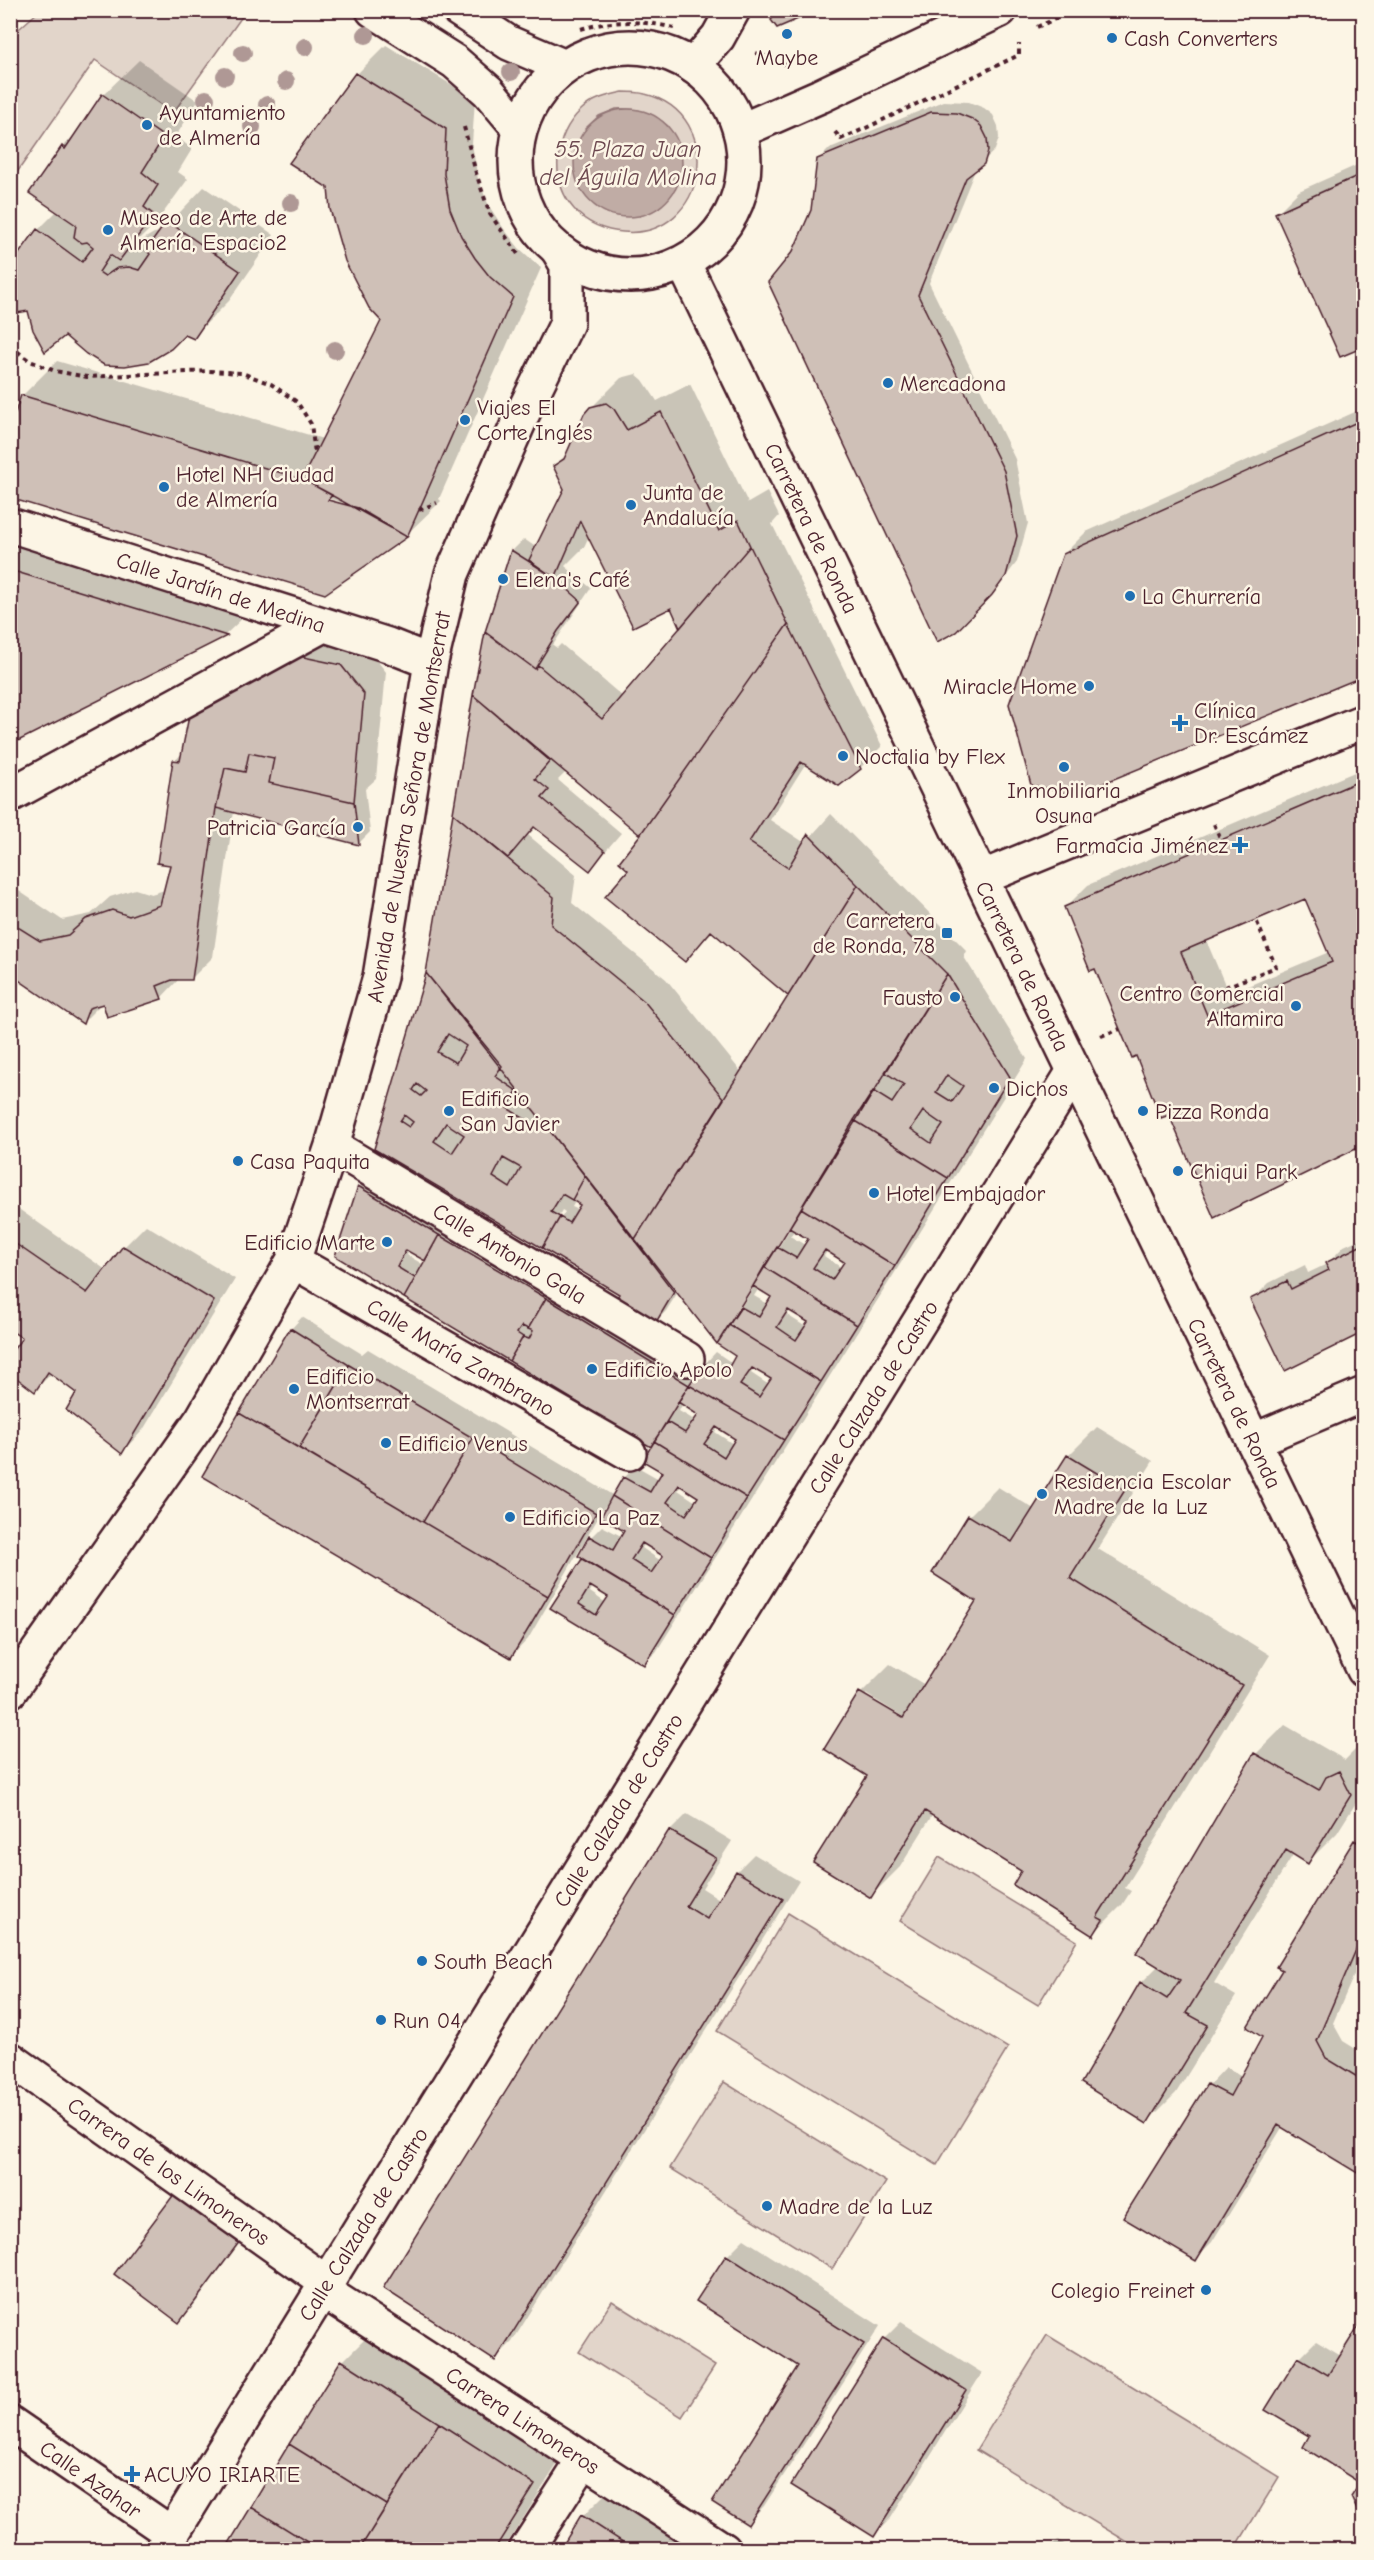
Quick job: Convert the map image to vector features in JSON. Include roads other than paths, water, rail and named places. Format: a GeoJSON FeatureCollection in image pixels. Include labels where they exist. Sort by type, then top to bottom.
{"type":"FeatureCollection","features":[{"type":"Feature","properties":{"kind":"street"},"geometry":{"type":"LineString","coordinates":[[373,10],[455,62],[488,91],[520,129]]}},
{"type":"Feature","properties":{"kind":"street"},"geometry":{"type":"LineString","coordinates":[[459,10],[509,43],[565,67]]}},
{"type":"Feature","properties":{"kind":"street"},"geometry":{"type":"LineString","coordinates":[[693,66],[718,37],[733,10]]}},
{"type":"Feature","properties":{"kind":"street"},"geometry":{"type":"LineString","coordinates":[[741,131],[1000,10]]}},
{"type":"Feature","properties":{"kind":"street"},"geometry":{"type":"LineString","coordinates":[[629,47],[652,49],[674,55],[693,66],[723,94],[734,112],[741,131],[744,164],[739,196],[718,235],[701,250],[683,262],[658,272],[632,276],[605,273],[580,264],[558,250],[539,231],[526,208],[518,182],[516,156],[520,129],[537,94],[565,67],[585,56],[607,49],[629,47]]}},
{"type":"Feature","properties":{"kind":"street","name":"Avenida de Nuestra Señora de Montserrat"},"geometry":{"type":"LineString","coordinates":[[10,1691],[202,1419],[293,1261],[332,1146],[380,977],[431,662],[452,574],[468,534],[567,323],[567,265],[558,250]]}},
{"type":"Feature","properties":{"kind":"street","name":"Carretera de Ronda"},"geometry":{"type":"LineString","coordinates":[[683,262],[1364,1670]]}},
{"type":"Feature","properties":{"kind":"street","name":"Calle Jardín de Medina"},"geometry":{"type":"LineString","coordinates":[[10,525],[388,645],[431,662]]}},
{"type":"Feature","properties":{"kind":"street"},"geometry":{"type":"LineString","coordinates":[[10,795],[323,625]]}},
{"type":"Feature","properties":{"kind":"street"},"geometry":{"type":"LineString","coordinates":[[981,878],[1364,721]]}},
{"type":"Feature","properties":{"kind":"street","name":"Calle Calzada de Castro"},"geometry":{"type":"LineString","coordinates":[[167,2542],[1074,1071]]}},
{"type":"Feature","properties":{"kind":"street","name":"Calle Antonio Gala"},"geometry":{"type":"LineString","coordinates":[[332,1146],[687,1359]]}},
{"type":"Feature","properties":{"kind":"street","name":"Calle María Zambrano"},"geometry":{"type":"LineString","coordinates":[[293,1261],[629,1453]]}},
{"type":"Feature","properties":{"kind":"street"},"geometry":{"type":"LineString","coordinates":[[1253,1441],[1364,1394]]}},
{"type":"Feature","properties":{"kind":"street","name":"Carrera de los Limoneros"},"geometry":{"type":"LineString","coordinates":[[10,2059],[324,2287]]}},
{"type":"Feature","properties":{"kind":"street","name":"Carrera Limoneros"},"geometry":{"type":"LineString","coordinates":[[324,2287],[724,2550]]}},
{"type":"Feature","properties":{"kind":"street","name":"Calle Azahar"},"geometry":{"type":"LineString","coordinates":[[10,2423],[167,2542]]}},
{"type":"Feature","properties":{"kind":"street"},"geometry":{"type":"LineString","coordinates":[[526,2550],[584,2460]]}},
{"type":"Feature","properties":{"kind":"water","name":"55. Plaza Juan del Águila Molina"},"geometry":{"type":"Polygon","coordinates":[[[628,109],[649,113],[666,125],[678,142],[682,163],[678,184],[666,201],[649,213],[628,217],[607,213],[590,201],[578,184],[574,163],[578,142],[590,125],[607,113],[628,109]]]}},
{"type":"Feature","properties":{"kind":"place","name":"Maybe"},"geometry":{"type":"Point","coordinates":[787,34]}},
{"type":"Feature","properties":{"kind":"place","name":"Cash Converters"},"geometry":{"type":"Point","coordinates":[1112,38]}},
{"type":"Feature","properties":{"kind":"place","name":"Ayuntamiento de Almería"},"geometry":{"type":"Point","coordinates":[147,125]}},
{"type":"Feature","properties":{"kind":"place","name":"Museo de Arte de Almería, Espacio2"},"geometry":{"type":"Point","coordinates":[108,230]}},
{"type":"Feature","properties":{"kind":"place","name":"Mercadona"},"geometry":{"type":"Point","coordinates":[888,383]}},
{"type":"Feature","properties":{"kind":"place","name":"Viajes El Corte Inglés"},"geometry":{"type":"Point","coordinates":[465,420]}},
{"type":"Feature","properties":{"kind":"place","name":"Hotel NH Ciudad de Almería"},"geometry":{"type":"Point","coordinates":[164,487]}},
{"type":"Feature","properties":{"kind":"place","name":"Junta de Andalucía"},"geometry":{"type":"Point","coordinates":[631,505]}},
{"type":"Feature","properties":{"kind":"place","name":"Elena's Café"},"geometry":{"type":"Point","coordinates":[503,579]}},
{"type":"Feature","properties":{"kind":"place","name":"La Churrería"},"geometry":{"type":"Point","coordinates":[1130,596]}},
{"type":"Feature","properties":{"kind":"place","name":"Miracle Home"},"geometry":{"type":"Point","coordinates":[1089,686]}},
{"type":"Feature","properties":{"kind":"place","name":"Clínica Dr. Escámez"},"geometry":{"type":"Point","coordinates":[1180,723]}},
{"type":"Feature","properties":{"kind":"place","name":"Noctalia by Flex"},"geometry":{"type":"Point","coordinates":[843,756]}},
{"type":"Feature","properties":{"kind":"place","name":"Inmobiliaria Osuna"},"geometry":{"type":"Point","coordinates":[1064,767]}},
{"type":"Feature","properties":{"kind":"place","name":"Patricia García"},"geometry":{"type":"Point","coordinates":[358,827]}},
{"type":"Feature","properties":{"kind":"place","name":"Farmacia Jiménez"},"geometry":{"type":"Point","coordinates":[1240,845]}},
{"type":"Feature","properties":{"kind":"place","name":"Carretera de Ronda, 78"},"geometry":{"type":"Point","coordinates":[947,933]}},
{"type":"Feature","properties":{"kind":"place","name":"Fausto"},"geometry":{"type":"Point","coordinates":[955,997]}},
{"type":"Feature","properties":{"kind":"place","name":"Centro Comercial Altamira"},"geometry":{"type":"Point","coordinates":[1296,1006]}},
{"type":"Feature","properties":{"kind":"place","name":"Dichos"},"geometry":{"type":"Point","coordinates":[994,1088]}},
{"type":"Feature","properties":{"kind":"place","name":"Edificio San Javier"},"geometry":{"type":"Point","coordinates":[449,1111]}},
{"type":"Feature","properties":{"kind":"place","name":"Pizza Ronda"},"geometry":{"type":"Point","coordinates":[1143,1111]}},
{"type":"Feature","properties":{"kind":"place","name":"Casa Paquita"},"geometry":{"type":"Point","coordinates":[238,1161]}},
{"type":"Feature","properties":{"kind":"place","name":"Chiqui Park"},"geometry":{"type":"Point","coordinates":[1178,1171]}},
{"type":"Feature","properties":{"kind":"place","name":"Hotel Embajador"},"geometry":{"type":"Point","coordinates":[874,1193]}},
{"type":"Feature","properties":{"kind":"place","name":"Edificio Marte"},"geometry":{"type":"Point","coordinates":[387,1242]}},
{"type":"Feature","properties":{"kind":"place","name":"Edificio Apolo"},"geometry":{"type":"Point","coordinates":[592,1369]}},
{"type":"Feature","properties":{"kind":"place","name":"Edificio Montserrat"},"geometry":{"type":"Point","coordinates":[294,1389]}},
{"type":"Feature","properties":{"kind":"place","name":"Edificio Venus"},"geometry":{"type":"Point","coordinates":[386,1443]}},
{"type":"Feature","properties":{"kind":"place","name":"Residencia Escolar Madre de la Luz"},"geometry":{"type":"Point","coordinates":[1042,1494]}},
{"type":"Feature","properties":{"kind":"place","name":"Edificio La Paz"},"geometry":{"type":"Point","coordinates":[510,1517]}},
{"type":"Feature","properties":{"kind":"place","name":"South Beach"},"geometry":{"type":"Point","coordinates":[422,1961]}},
{"type":"Feature","properties":{"kind":"place","name":"Run 04"},"geometry":{"type":"Point","coordinates":[381,2020]}},
{"type":"Feature","properties":{"kind":"place","name":"Madre de la Luz"},"geometry":{"type":"Point","coordinates":[767,2206]}},
{"type":"Feature","properties":{"kind":"place","name":"Colegio Freinet"},"geometry":{"type":"Point","coordinates":[1206,2290]}},
{"type":"Feature","properties":{"kind":"place","name":"ACUYO IRIARTE"},"geometry":{"type":"Point","coordinates":[132,2474]}}]}
